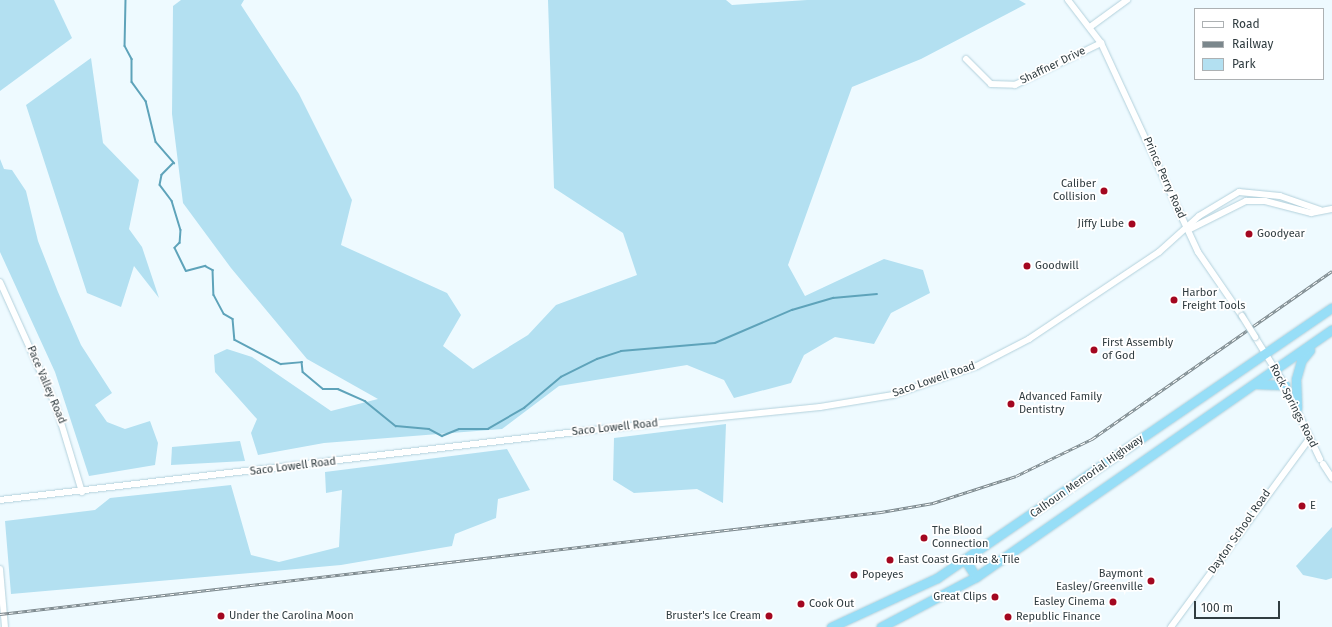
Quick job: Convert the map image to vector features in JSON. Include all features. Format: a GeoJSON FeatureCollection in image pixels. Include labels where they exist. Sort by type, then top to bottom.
{"type":"FeatureCollection","features":[{"type":"Feature","properties":{"kind":"highway","name":"Calhoun Memorial Highway"},"geometry":{"type":"LineString","coordinates":[[831,627],[847,625],[937,578],[966,560],[1332,308]]}},
{"type":"Feature","properties":{"kind":"highway","name":"Calhoun Memorial Highway"},"geometry":{"type":"LineString","coordinates":[[881,627],[976,577],[1332,330]]}},
{"type":"Feature","properties":{"kind":"highway"},"geometry":{"type":"LineString","coordinates":[[1297,408],[1296,379],[1300,361],[1317,341]]}},
{"type":"Feature","properties":{"kind":"highway"},"geometry":{"type":"LineString","coordinates":[[1256,384],[1272,382],[1285,385]]}},
{"type":"Feature","properties":{"kind":"highway"},"geometry":{"type":"LineString","coordinates":[[966,560],[976,577]]}},
{"type":"Feature","properties":{"kind":"street","name":"Prince Perry Road"},"geometry":{"type":"LineString","coordinates":[[1068,0],[1101,43],[1158,159],[1187,230],[1209,273],[1242,316],[1266,353]]}},
{"type":"Feature","properties":{"kind":"street"},"geometry":{"type":"LineString","coordinates":[[1090,27],[1127,0]]}},
{"type":"Feature","properties":{"kind":"street","name":"Shaffner Drive"},"geometry":{"type":"LineString","coordinates":[[966,59],[992,84],[1015,85],[1101,43]]}},
{"type":"Feature","properties":{"kind":"street"},"geometry":{"type":"LineString","coordinates":[[1187,230],[1199,216],[1245,191],[1280,196],[1320,210]]}},
{"type":"Feature","properties":{"kind":"street"},"geometry":{"type":"LineString","coordinates":[[1187,230],[1246,200],[1265,201],[1312,213],[1320,210],[1332,209]]}},
{"type":"Feature","properties":{"kind":"street","name":"Saco Lowell Road"},"geometry":{"type":"LineString","coordinates":[[0,500],[82,492],[593,430],[820,407],[897,394],[977,366],[1029,340],[1187,230]]}},
{"type":"Feature","properties":{"kind":"street","name":"Pace Valley Road"},"geometry":{"type":"LineString","coordinates":[[0,282],[56,406],[80,476],[82,492]]}},
{"type":"Feature","properties":{"kind":"street","name":"Rock Springs Road"},"geometry":{"type":"LineString","coordinates":[[1266,353],[1285,385],[1310,438],[1332,478]]}},
{"type":"Feature","properties":{"kind":"street","name":"Dayton School Road"},"geometry":{"type":"LineString","coordinates":[[1171,627],[1310,438]]}},
{"type":"Feature","properties":{"kind":"street"},"geometry":{"type":"LineString","coordinates":[[0,569],[5,627]]}},
{"type":"Feature","properties":{"kind":"green space"},"geometry":{"type":"Polygon","coordinates":[[[0,0],[54,0],[72,38],[0,91],[0,0]]]}},
{"type":"Feature","properties":{"kind":"green space"},"geometry":{"type":"Polygon","coordinates":[[[181,0],[244,0],[241,5],[299,94],[352,200],[341,245],[447,293],[461,315],[443,346],[473,369],[528,335],[556,305],[637,275],[623,233],[554,188],[548,0],[726,0],[732,5],[807,0],[1019,0],[1026,4],[921,59],[852,87],[788,265],[805,296],[884,259],[923,270],[930,293],[891,313],[874,344],[835,337],[804,355],[791,383],[734,398],[724,380],[687,365],[559,386],[502,429],[324,443],[258,455],[251,433],[257,419],[215,372],[214,355],[227,349],[252,357],[331,411],[378,399],[307,359],[231,268],[183,203],[172,114],[173,6],[181,0]]]}},
{"type":"Feature","properties":{"kind":"green space"},"geometry":{"type":"Polygon","coordinates":[[[91,58],[103,143],[139,180],[129,229],[142,247],[159,298],[134,266],[121,307],[87,293],[26,105],[91,58]]]}},
{"type":"Feature","properties":{"kind":"green space"},"geometry":{"type":"Polygon","coordinates":[[[0,159],[4,169],[12,170],[26,191],[38,241],[58,292],[81,345],[112,393],[95,405],[107,422],[125,429],[150,421],[158,443],[155,465],[89,476],[55,372],[0,252],[0,159]]]}},
{"type":"Feature","properties":{"kind":"green space"},"geometry":{"type":"Polygon","coordinates":[[[726,424],[723,503],[697,489],[634,493],[613,480],[614,438],[726,424]]]}},
{"type":"Feature","properties":{"kind":"green space"},"geometry":{"type":"Polygon","coordinates":[[[240,441],[245,461],[171,465],[172,447],[240,441]]]}},
{"type":"Feature","properties":{"kind":"green space"},"geometry":{"type":"Polygon","coordinates":[[[507,449],[530,490],[498,499],[496,518],[455,534],[452,546],[341,565],[11,594],[5,521],[95,510],[110,498],[231,485],[251,555],[279,562],[339,547],[342,490],[326,493],[325,472],[507,449]]]}},
{"type":"Feature","properties":{"kind":"green space"},"geometry":{"type":"Polygon","coordinates":[[[1332,527],[1332,578],[1326,580],[1303,575],[1296,566],[1332,527]]]}},
{"type":"Feature","properties":{"kind":"waterway"},"geometry":{"type":"LineString","coordinates":[[126,0],[125,46],[132,59],[132,82],[146,101],[156,142],[174,163],[162,175],[160,185],[172,201],[181,230],[180,243],[175,248],[186,271],[205,266],[213,270],[214,295],[224,314],[233,319],[235,340],[281,364],[302,362],[303,372],[323,389],[338,389],[365,401],[396,426],[429,429],[442,436],[459,429],[488,429],[524,408],[561,377],[597,359],[621,351],[715,343],[792,310],[833,298],[877,294]]}},
{"type":"Feature","properties":{"kind":"railway"},"geometry":{"type":"LineString","coordinates":[[0,614],[881,512],[933,503],[1016,476],[1092,439],[1332,271]]}},
{"type":"Feature","properties":{"kind":"place","name":"Caliber Collision"},"geometry":{"type":"Point","coordinates":[1104,191]}},
{"type":"Feature","properties":{"kind":"place","name":"Jiffy Lube"},"geometry":{"type":"Point","coordinates":[1132,224]}},
{"type":"Feature","properties":{"kind":"place","name":"Goodyear"},"geometry":{"type":"Point","coordinates":[1249,234]}},
{"type":"Feature","properties":{"kind":"place","name":"Goodwill"},"geometry":{"type":"Point","coordinates":[1027,266]}},
{"type":"Feature","properties":{"kind":"place","name":"Harbor Freight Tools"},"geometry":{"type":"Point","coordinates":[1174,300]}},
{"type":"Feature","properties":{"kind":"place","name":"First Assembly of God"},"geometry":{"type":"Point","coordinates":[1094,350]}},
{"type":"Feature","properties":{"kind":"place","name":"Advanced Family Dentistry"},"geometry":{"type":"Point","coordinates":[1011,404]}},
{"type":"Feature","properties":{"kind":"place","name":"E"},"geometry":{"type":"Point","coordinates":[1302,506]}},
{"type":"Feature","properties":{"kind":"place","name":"The Blood Connection"},"geometry":{"type":"Point","coordinates":[924,538]}},
{"type":"Feature","properties":{"kind":"place","name":"East Coast Granite & Tile"},"geometry":{"type":"Point","coordinates":[890,560]}},
{"type":"Feature","properties":{"kind":"place","name":"Popeyes"},"geometry":{"type":"Point","coordinates":[854,575]}},
{"type":"Feature","properties":{"kind":"place","name":"Baymont Easley/Greenville"},"geometry":{"type":"Point","coordinates":[1151,581]}},
{"type":"Feature","properties":{"kind":"place","name":"Great Clips"},"geometry":{"type":"Point","coordinates":[995,597]}},
{"type":"Feature","properties":{"kind":"place","name":"Easley Cinema"},"geometry":{"type":"Point","coordinates":[1113,602]}},
{"type":"Feature","properties":{"kind":"place","name":"Cook Out"},"geometry":{"type":"Point","coordinates":[801,604]}},
{"type":"Feature","properties":{"kind":"place","name":"Under the Carolina Moon"},"geometry":{"type":"Point","coordinates":[221,616]}},
{"type":"Feature","properties":{"kind":"place","name":"Bruster's Ice Cream"},"geometry":{"type":"Point","coordinates":[769,616]}},
{"type":"Feature","properties":{"kind":"place","name":"Republic Finance"},"geometry":{"type":"Point","coordinates":[1008,617]}}]}
